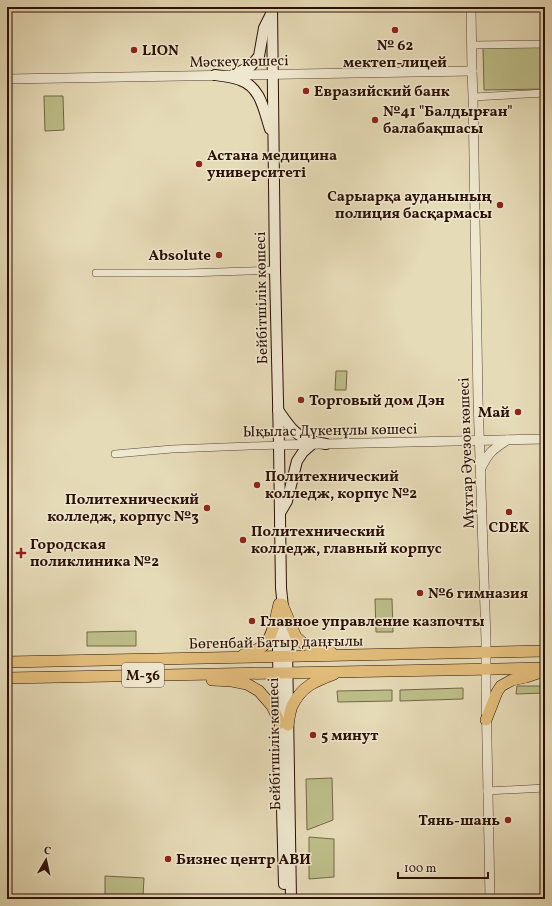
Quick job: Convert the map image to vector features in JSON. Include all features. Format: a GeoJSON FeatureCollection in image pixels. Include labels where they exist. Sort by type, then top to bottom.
{"type":"FeatureCollection","features":[{"type":"Feature","properties":{"kind":"main road","name":"Бейбітшілік көшесі"},"geometry":{"type":"LineString","coordinates":[[272,10],[280,588],[284,724],[285,899]]}},
{"type":"Feature","properties":{"kind":"main road"},"geometry":{"type":"LineString","coordinates":[[233,75],[251,66],[259,56],[264,28],[272,10]]}},
{"type":"Feature","properties":{"kind":"main road"},"geometry":{"type":"LineString","coordinates":[[215,75],[240,80],[254,89],[259,97],[273,137]]}},
{"type":"Feature","properties":{"kind":"main road"},"geometry":{"type":"LineString","coordinates":[[278,410],[290,427],[298,435],[306,439],[326,444]]}},
{"type":"Feature","properties":{"kind":"main road"},"geometry":{"type":"LineString","coordinates":[[280,513],[287,501],[297,461],[303,452],[311,445]]}},
{"type":"Feature","properties":{"kind":"main road"},"geometry":{"type":"LineString","coordinates":[[281,604],[296,637],[304,644],[346,656]]}},
{"type":"Feature","properties":{"kind":"main road"},"geometry":{"type":"LineString","coordinates":[[234,657],[251,652],[263,646],[270,637],[281,604]]}},
{"type":"Feature","properties":{"kind":"main road","name":"Бөгенбай Батыр даңғылы"},"geometry":{"type":"LineString","coordinates":[[7,662],[545,651]]}},
{"type":"Feature","properties":{"kind":"main road","name":"Бөгенбай Батыр даңғылы"},"geometry":{"type":"LineString","coordinates":[[7,678],[545,668]]}},
{"type":"Feature","properties":{"kind":"main road"},"geometry":{"type":"LineString","coordinates":[[284,724],[302,691],[315,681],[342,671]]}},
{"type":"Feature","properties":{"kind":"main road"},"geometry":{"type":"LineString","coordinates":[[486,720],[497,692],[501,686],[512,680],[545,671]]}},
{"type":"Feature","properties":{"kind":"main road"},"geometry":{"type":"LineString","coordinates":[[192,674],[211,680],[232,681],[247,684],[259,691],[272,706],[284,724]]}},
{"type":"Feature","properties":{"kind":"main road","name":"Бейбітшілік көшесі"},"geometry":{"type":"LineString","coordinates":[[284,724],[291,899]]}},
{"type":"Feature","properties":{"kind":"street","name":"Мұхтар Әуезов көшесі"},"geometry":{"type":"LineString","coordinates":[[471,7],[476,328],[486,653],[487,791],[490,899]]}},
{"type":"Feature","properties":{"kind":"street"},"geometry":{"type":"LineString","coordinates":[[472,45],[545,44]]}},
{"type":"Feature","properties":{"kind":"street","name":"Мәскеу көшесі"},"geometry":{"type":"LineString","coordinates":[[7,79],[472,71]]}},
{"type":"Feature","properties":{"kind":"street"},"geometry":{"type":"LineString","coordinates":[[473,97],[545,93]]}},
{"type":"Feature","properties":{"kind":"street"},"geometry":{"type":"LineString","coordinates":[[96,273],[187,273],[275,270]]}},
{"type":"Feature","properties":{"kind":"street","name":"Ықылас Дүкенұлы көшесі"},"geometry":{"type":"LineString","coordinates":[[115,454],[172,449],[279,445],[545,439]]}},
{"type":"Feature","properties":{"kind":"street"},"geometry":{"type":"LineString","coordinates":[[480,471],[486,458],[492,450],[507,440]]}},
{"type":"Feature","properties":{"kind":"street"},"geometry":{"type":"LineString","coordinates":[[487,791],[545,788]]}},
{"type":"Feature","properties":{"kind":"green space"},"geometry":{"type":"Polygon","coordinates":[[[545,47],[545,89],[484,90],[483,48],[545,47]]]}},
{"type":"Feature","properties":{"kind":"green space"},"geometry":{"type":"Polygon","coordinates":[[[44,96],[63,96],[64,130],[45,131],[44,96]]]}},
{"type":"Feature","properties":{"kind":"green space"},"geometry":{"type":"Polygon","coordinates":[[[336,371],[347,371],[346,390],[335,390],[336,371]]]}},
{"type":"Feature","properties":{"kind":"green space"},"geometry":{"type":"Polygon","coordinates":[[[375,599],[392,599],[393,632],[376,632],[375,599]]]}},
{"type":"Feature","properties":{"kind":"green space"},"geometry":{"type":"Polygon","coordinates":[[[136,631],[136,646],[87,646],[87,632],[136,631]]]}},
{"type":"Feature","properties":{"kind":"green space"},"geometry":{"type":"Polygon","coordinates":[[[517,686],[545,686],[545,693],[516,694],[517,686]]]}},
{"type":"Feature","properties":{"kind":"green space"},"geometry":{"type":"Polygon","coordinates":[[[463,688],[463,699],[400,701],[400,690],[463,688]]]}},
{"type":"Feature","properties":{"kind":"green space"},"geometry":{"type":"Polygon","coordinates":[[[392,690],[392,701],[338,702],[337,691],[392,690]]]}},
{"type":"Feature","properties":{"kind":"green space"},"geometry":{"type":"Polygon","coordinates":[[[332,778],[333,820],[307,830],[306,779],[332,778]]]}},
{"type":"Feature","properties":{"kind":"green space"},"geometry":{"type":"Polygon","coordinates":[[[309,837],[334,839],[334,877],[309,879],[309,837]]]}},
{"type":"Feature","properties":{"kind":"green space"},"geometry":{"type":"Polygon","coordinates":[[[105,876],[144,878],[143,896],[105,895],[105,876]]]}},
{"type":"Feature","properties":{"kind":"place","name":"№ 62 мектеп-лицей"},"geometry":{"type":"Point","coordinates":[395,30]}},
{"type":"Feature","properties":{"kind":"place","name":"LION"},"geometry":{"type":"Point","coordinates":[134,50]}},
{"type":"Feature","properties":{"kind":"place","name":"Евразийский банк"},"geometry":{"type":"Point","coordinates":[306,91]}},
{"type":"Feature","properties":{"kind":"place","name":"№41 \"Балдырған\" балабақшасы"},"geometry":{"type":"Point","coordinates":[375,120]}},
{"type":"Feature","properties":{"kind":"place","name":"Астана медицина университеті"},"geometry":{"type":"Point","coordinates":[199,164]}},
{"type":"Feature","properties":{"kind":"place","name":"Сарыарқа ауданының полиция басқармасы"},"geometry":{"type":"Point","coordinates":[500,205]}},
{"type":"Feature","properties":{"kind":"place","name":"Absolute"},"geometry":{"type":"Point","coordinates":[219,255]}},
{"type":"Feature","properties":{"kind":"place","name":"Торговый дом Дэн"},"geometry":{"type":"Point","coordinates":[301,400]}},
{"type":"Feature","properties":{"kind":"place","name":"Май"},"geometry":{"type":"Point","coordinates":[518,412]}},
{"type":"Feature","properties":{"kind":"place","name":"Политехнический колледж, корпус №2"},"geometry":{"type":"Point","coordinates":[257,485]}},
{"type":"Feature","properties":{"kind":"place","name":"Политехнический колледж, корпус №3"},"geometry":{"type":"Point","coordinates":[207,508]}},
{"type":"Feature","properties":{"kind":"place","name":"CDEK"},"geometry":{"type":"Point","coordinates":[509,512]}},
{"type":"Feature","properties":{"kind":"place","name":"Политехнический колледж, главный корпус"},"geometry":{"type":"Point","coordinates":[243,540]}},
{"type":"Feature","properties":{"kind":"place","name":"Городская поликлиника №2"},"geometry":{"type":"Point","coordinates":[21,553]}},
{"type":"Feature","properties":{"kind":"place","name":"№6 гимназия"},"geometry":{"type":"Point","coordinates":[420,593]}},
{"type":"Feature","properties":{"kind":"place","name":"Главное управление казпочты"},"geometry":{"type":"Point","coordinates":[252,621]}},
{"type":"Feature","properties":{"kind":"place","name":"5 минут"},"geometry":{"type":"Point","coordinates":[313,735]}},
{"type":"Feature","properties":{"kind":"place","name":"Тянь-шань"},"geometry":{"type":"Point","coordinates":[508,820]}},
{"type":"Feature","properties":{"kind":"place","name":"Бизнес центр АВИ"},"geometry":{"type":"Point","coordinates":[168,859]}}]}
